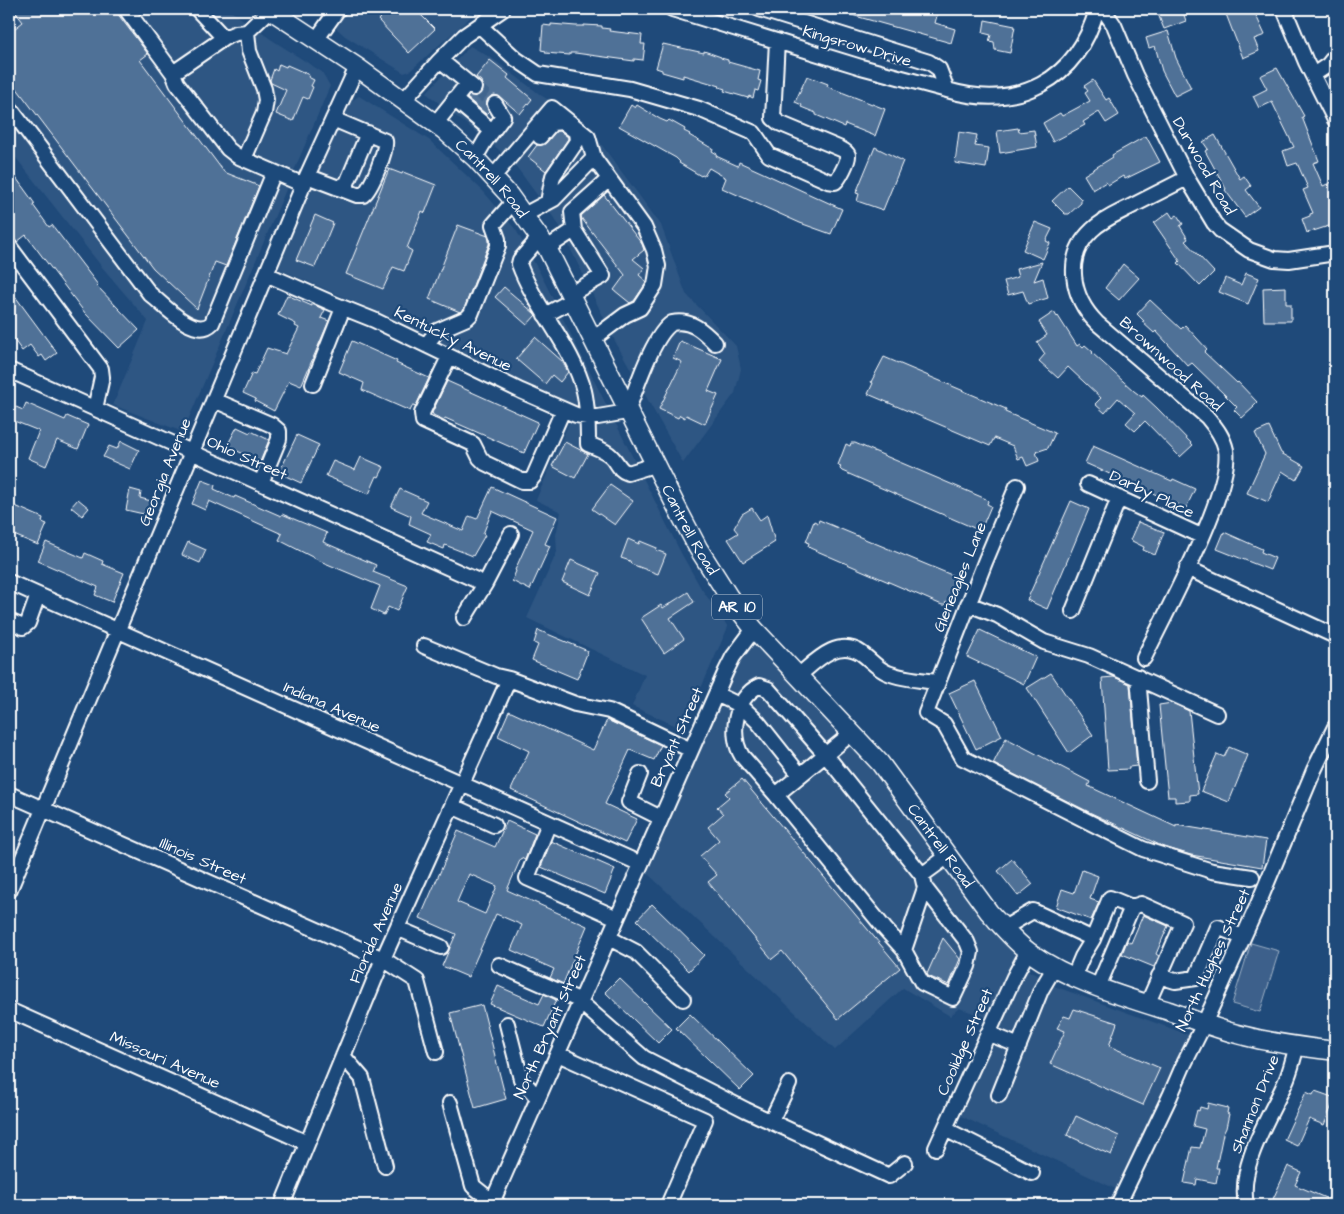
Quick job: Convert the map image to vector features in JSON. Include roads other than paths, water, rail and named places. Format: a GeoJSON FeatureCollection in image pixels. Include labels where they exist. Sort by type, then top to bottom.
{"type":"FeatureCollection","features":[{"type":"Feature","properties":{"kind":"main road","name":"Cantrell Road"},"geometry":{"type":"LineString","coordinates":[[274,10],[404,100],[435,124],[475,158],[514,201],[543,243],[593,339],[654,465],[714,575],[754,629],[891,777],[989,912],[1004,928],[1028,951],[1054,968],[1098,987],[1244,1036],[1296,1046],[1335,1050]]}},
{"type":"Feature","properties":{"kind":"street"},"geometry":{"type":"LineString","coordinates":[[126,9],[173,73],[177,83],[228,149],[244,159],[274,172],[360,195],[367,193],[385,151],[386,143],[383,139],[333,119]]}},
{"type":"Feature","properties":{"kind":"street"},"geometry":{"type":"LineString","coordinates":[[197,9],[224,38]]}},
{"type":"Feature","properties":{"kind":"street"},"geometry":{"type":"LineString","coordinates":[[316,40],[336,9]]}},
{"type":"Feature","properties":{"kind":"street"},"geometry":{"type":"LineString","coordinates":[[404,100],[464,36],[503,9]]}},
{"type":"Feature","properties":{"kind":"street","name":"Kingsrow Drive"},"geometry":{"type":"LineString","coordinates":[[672,9],[860,67],[972,96],[1014,94],[1039,87],[1066,65],[1076,52],[1090,27],[1097,9]]}},
{"type":"Feature","properties":{"kind":"street"},"geometry":{"type":"LineString","coordinates":[[759,9],[929,62],[939,69],[947,90]]}},
{"type":"Feature","properties":{"kind":"street","name":"Durwood Road"},"geometry":{"type":"LineString","coordinates":[[1103,9],[1114,25],[1134,75],[1187,178],[1214,223],[1226,235],[1249,250],[1274,259],[1289,260],[1335,253]]}},
{"type":"Feature","properties":{"kind":"street"},"geometry":{"type":"LineString","coordinates":[[1284,9],[1287,20],[1335,120]]}},
{"type":"Feature","properties":{"kind":"street"},"geometry":{"type":"LineString","coordinates":[[173,73],[224,38],[232,34],[247,32],[274,10]]}},
{"type":"Feature","properties":{"kind":"street"},"geometry":{"type":"LineString","coordinates":[[480,26],[516,59],[538,74],[635,90],[699,109],[754,133],[769,155],[828,181],[835,182],[839,179],[848,158],[846,152],[779,123],[773,118],[777,41]]}},
{"type":"Feature","properties":{"kind":"street"},"geometry":{"type":"LineString","coordinates":[[244,159],[264,113],[266,100],[250,50],[247,32]]}},
{"type":"Feature","properties":{"kind":"street"},"geometry":{"type":"LineString","coordinates":[[1313,74],[1328,65],[1335,56]]}},
{"type":"Feature","properties":{"kind":"street"},"geometry":{"type":"LineString","coordinates":[[435,124],[454,99],[472,85],[440,60]]}},
{"type":"Feature","properties":{"kind":"street","name":"Georgia Avenue"},"geometry":{"type":"LineString","coordinates":[[9,891],[119,631],[266,274],[357,67]]}},
{"type":"Feature","properties":{"kind":"street"},"geometry":{"type":"LineString","coordinates":[[454,99],[492,131]]}},
{"type":"Feature","properties":{"kind":"street"},"geometry":{"type":"LineString","coordinates":[[475,158],[503,117],[495,104]]}},
{"type":"Feature","properties":{"kind":"street"},"geometry":{"type":"LineString","coordinates":[[9,107],[150,294],[178,317],[197,328],[208,327],[212,323],[274,172]]}},
{"type":"Feature","properties":{"kind":"street"},"geometry":{"type":"LineString","coordinates":[[493,177],[552,108],[588,137],[594,158],[644,227],[654,250],[658,266],[655,285],[640,308],[625,315],[593,339]]}},
{"type":"Feature","properties":{"kind":"street"},"geometry":{"type":"LineString","coordinates":[[508,160],[522,158],[552,123],[563,122],[576,132],[577,142],[553,176],[548,202]]}},
{"type":"Feature","properties":{"kind":"street"},"geometry":{"type":"LineString","coordinates":[[338,188],[347,183],[368,134]]}},
{"type":"Feature","properties":{"kind":"street"},"geometry":{"type":"LineString","coordinates":[[524,215],[554,199],[594,158]]}},
{"type":"Feature","properties":{"kind":"street","name":"Brownwood Road"},"geometry":{"type":"LineString","coordinates":[[1144,658],[1202,536],[1223,480],[1226,451],[1224,441],[1219,432],[1193,404],[1092,317],[1080,300],[1074,281],[1074,266],[1078,252],[1092,230],[1111,217],[1187,178]]}},
{"type":"Feature","properties":{"kind":"street"},"geometry":{"type":"LineString","coordinates":[[545,315],[603,276],[574,230],[572,212],[609,179]]}},
{"type":"Feature","properties":{"kind":"street"},"geometry":{"type":"LineString","coordinates":[[426,345],[437,331],[467,318],[471,314],[498,246],[498,238],[493,225],[514,201]]}},
{"type":"Feature","properties":{"kind":"street"},"geometry":{"type":"LineString","coordinates":[[574,230],[543,243],[519,262],[545,315],[574,364],[584,390],[589,434],[588,444],[610,455],[621,470],[628,473],[654,465]]}},
{"type":"Feature","properties":{"kind":"street"},"geometry":{"type":"LineString","coordinates":[[9,246],[101,369],[102,377],[95,408]]}},
{"type":"Feature","properties":{"kind":"street","name":"Kentucky Avenue"},"geometry":{"type":"LineString","coordinates":[[266,274],[374,320],[563,410],[587,417],[627,412]]}},
{"type":"Feature","properties":{"kind":"street"},"geometry":{"type":"LineString","coordinates":[[313,384],[343,308]]}},
{"type":"Feature","properties":{"kind":"street"},"geometry":{"type":"LineString","coordinates":[[627,412],[654,348],[662,332],[668,326],[677,322],[692,325],[700,329],[715,343]]}},
{"type":"Feature","properties":{"kind":"street"},"geometry":{"type":"LineString","coordinates":[[449,357],[422,414],[423,421],[473,444],[480,458],[506,473],[522,480],[530,481],[534,476],[563,410]]}},
{"type":"Feature","properties":{"kind":"street","name":"Ohio Street"},"geometry":{"type":"LineString","coordinates":[[9,370],[485,584]]}},
{"type":"Feature","properties":{"kind":"street"},"geometry":{"type":"LineString","coordinates":[[214,400],[272,425],[279,431],[279,439],[261,483]]}},
{"type":"Feature","properties":{"kind":"street","name":"Darby Place"},"geometry":{"type":"LineString","coordinates":[[1088,484],[1202,536]]}},
{"type":"Feature","properties":{"kind":"street","name":"Gleneagles Lane"},"geometry":{"type":"LineString","coordinates":[[1016,486],[926,713],[944,724],[963,758],[1086,821],[1144,849],[1212,871],[1252,878]]}},
{"type":"Feature","properties":{"kind":"street"},"geometry":{"type":"LineString","coordinates":[[1073,612],[1119,498]]}},
{"type":"Feature","properties":{"kind":"street"},"geometry":{"type":"LineString","coordinates":[[464,618],[485,584],[511,534]]}},
{"type":"Feature","properties":{"kind":"street"},"geometry":{"type":"LineString","coordinates":[[1187,568],[1335,636]]}},
{"type":"Feature","properties":{"kind":"street","name":"Indiana Avenue"},"geometry":{"type":"LineString","coordinates":[[9,582],[641,864]]}},
{"type":"Feature","properties":{"kind":"street"},"geometry":{"type":"LineString","coordinates":[[9,620],[23,627],[28,623],[38,595]]}},
{"type":"Feature","properties":{"kind":"street"},"geometry":{"type":"LineString","coordinates":[[968,604],[996,615],[1044,642],[1089,656],[1216,714]]}},
{"type":"Feature","properties":{"kind":"street","name":"Bryant Street"},"geometry":{"type":"LineString","coordinates":[[641,864],[733,657],[754,629]]}},
{"type":"Feature","properties":{"kind":"street"},"geometry":{"type":"LineString","coordinates":[[424,646],[496,676],[509,679],[575,704],[609,712],[691,750]]}},
{"type":"Feature","properties":{"kind":"street"},"geometry":{"type":"LineString","coordinates":[[798,676],[824,654],[844,648],[853,649],[861,653],[877,667],[889,674],[938,682]]}},
{"type":"Feature","properties":{"kind":"street"},"geometry":{"type":"LineString","coordinates":[[1138,677],[1147,781]]}},
{"type":"Feature","properties":{"kind":"street","name":"Florida Avenue"},"geometry":{"type":"LineString","coordinates":[[282,1205],[383,959],[509,679]]}},
{"type":"Feature","properties":{"kind":"street"},"geometry":{"type":"LineString","coordinates":[[759,686],[768,688],[825,754],[923,882],[966,942],[971,952],[968,966],[954,998],[922,983],[904,950],[742,756],[738,749],[735,734],[741,706],[751,689],[759,686]]}},
{"type":"Feature","properties":{"kind":"street"},"geometry":{"type":"LineString","coordinates":[[716,694],[741,706],[758,722],[800,775]]}},
{"type":"Feature","properties":{"kind":"street","name":"North Hughes Street"},"geometry":{"type":"LineString","coordinates":[[1118,1205],[1204,1024],[1256,909],[1314,770],[1335,727]]}},
{"type":"Feature","properties":{"kind":"street"},"geometry":{"type":"LineString","coordinates":[[776,795],[852,733]]}},
{"type":"Feature","properties":{"kind":"street"},"geometry":{"type":"LineString","coordinates":[[640,774],[628,800],[661,818]]}},
{"type":"Feature","properties":{"kind":"street","name":"Illinois Street"},"geometry":{"type":"LineString","coordinates":[[9,794],[383,959],[416,981],[436,1052]]}},
{"type":"Feature","properties":{"kind":"street"},"geometry":{"type":"LineString","coordinates":[[452,806],[494,825]]}},
{"type":"Feature","properties":{"kind":"street"},"geometry":{"type":"LineString","coordinates":[[549,823],[527,878],[617,918]]}},
{"type":"Feature","properties":{"kind":"street"},"geometry":{"type":"LineString","coordinates":[[904,950],[923,882],[948,856]]}},
{"type":"Feature","properties":{"kind":"street","name":"North Bryant Street"},"geometry":{"type":"LineString","coordinates":[[494,1204],[538,1098],[641,864]]}},
{"type":"Feature","properties":{"kind":"street"},"geometry":{"type":"LineString","coordinates":[[1074,976],[1082,957],[1093,939],[1110,898],[1132,907],[1141,904],[1182,923],[1147,1005]]}},
{"type":"Feature","properties":{"kind":"street"},"geometry":{"type":"LineString","coordinates":[[1098,987],[1132,907]]}},
{"type":"Feature","properties":{"kind":"street"},"geometry":{"type":"LineString","coordinates":[[1004,928],[1033,912],[1093,939]]}},
{"type":"Feature","properties":{"kind":"street"},"geometry":{"type":"LineString","coordinates":[[1160,976],[1175,981],[1196,978],[1218,927],[1242,937]]}},
{"type":"Feature","properties":{"kind":"street"},"geometry":{"type":"LineString","coordinates":[[397,928],[441,947]]}},
{"type":"Feature","properties":{"kind":"street"},"geometry":{"type":"LineString","coordinates":[[609,938],[636,952],[683,999]]}},
{"type":"Feature","properties":{"kind":"street","name":"Coolidge Street"},"geometry":{"type":"LineString","coordinates":[[936,1148],[1014,977],[1028,951]]}},
{"type":"Feature","properties":{"kind":"street"},"geometry":{"type":"LineString","coordinates":[[499,965],[580,1002],[644,1058],[771,1121],[889,1176],[905,1163]]}},
{"type":"Feature","properties":{"kind":"street"},"geometry":{"type":"LineString","coordinates":[[999,1094],[1042,990],[1054,968]]}},
{"type":"Feature","properties":{"kind":"street","name":"Missouri Avenue"},"geometry":{"type":"LineString","coordinates":[[9,1010],[307,1143]]}},
{"type":"Feature","properties":{"kind":"street"},"geometry":{"type":"LineString","coordinates":[[507,1024],[521,1079],[538,1098]]}},
{"type":"Feature","properties":{"kind":"street"},"geometry":{"type":"LineString","coordinates":[[988,1033],[1019,1046]]}},
{"type":"Feature","properties":{"kind":"street","name":"Shannon Drive"},"geometry":{"type":"LineString","coordinates":[[1246,1205],[1245,1184],[1252,1156],[1286,1081],[1296,1046]]}},
{"type":"Feature","properties":{"kind":"street"},"geometry":{"type":"LineString","coordinates":[[558,1054],[705,1120],[668,1205]]}},
{"type":"Feature","properties":{"kind":"street"},"geometry":{"type":"LineString","coordinates":[[343,1056],[362,1078],[386,1166]]}},
{"type":"Feature","properties":{"kind":"street"},"geometry":{"type":"LineString","coordinates":[[771,1121],[789,1084]]}},
{"type":"Feature","properties":{"kind":"street"},"geometry":{"type":"LineString","coordinates":[[450,1103],[473,1186],[494,1204]]}},
{"type":"Feature","properties":{"kind":"street"},"geometry":{"type":"LineString","coordinates":[[944,1129],[1032,1173]]}},
{"type":"Feature","properties":{"kind":"tunnel"},"geometry":{"type":"LineString","coordinates":[[475,88],[495,104]]}}]}
